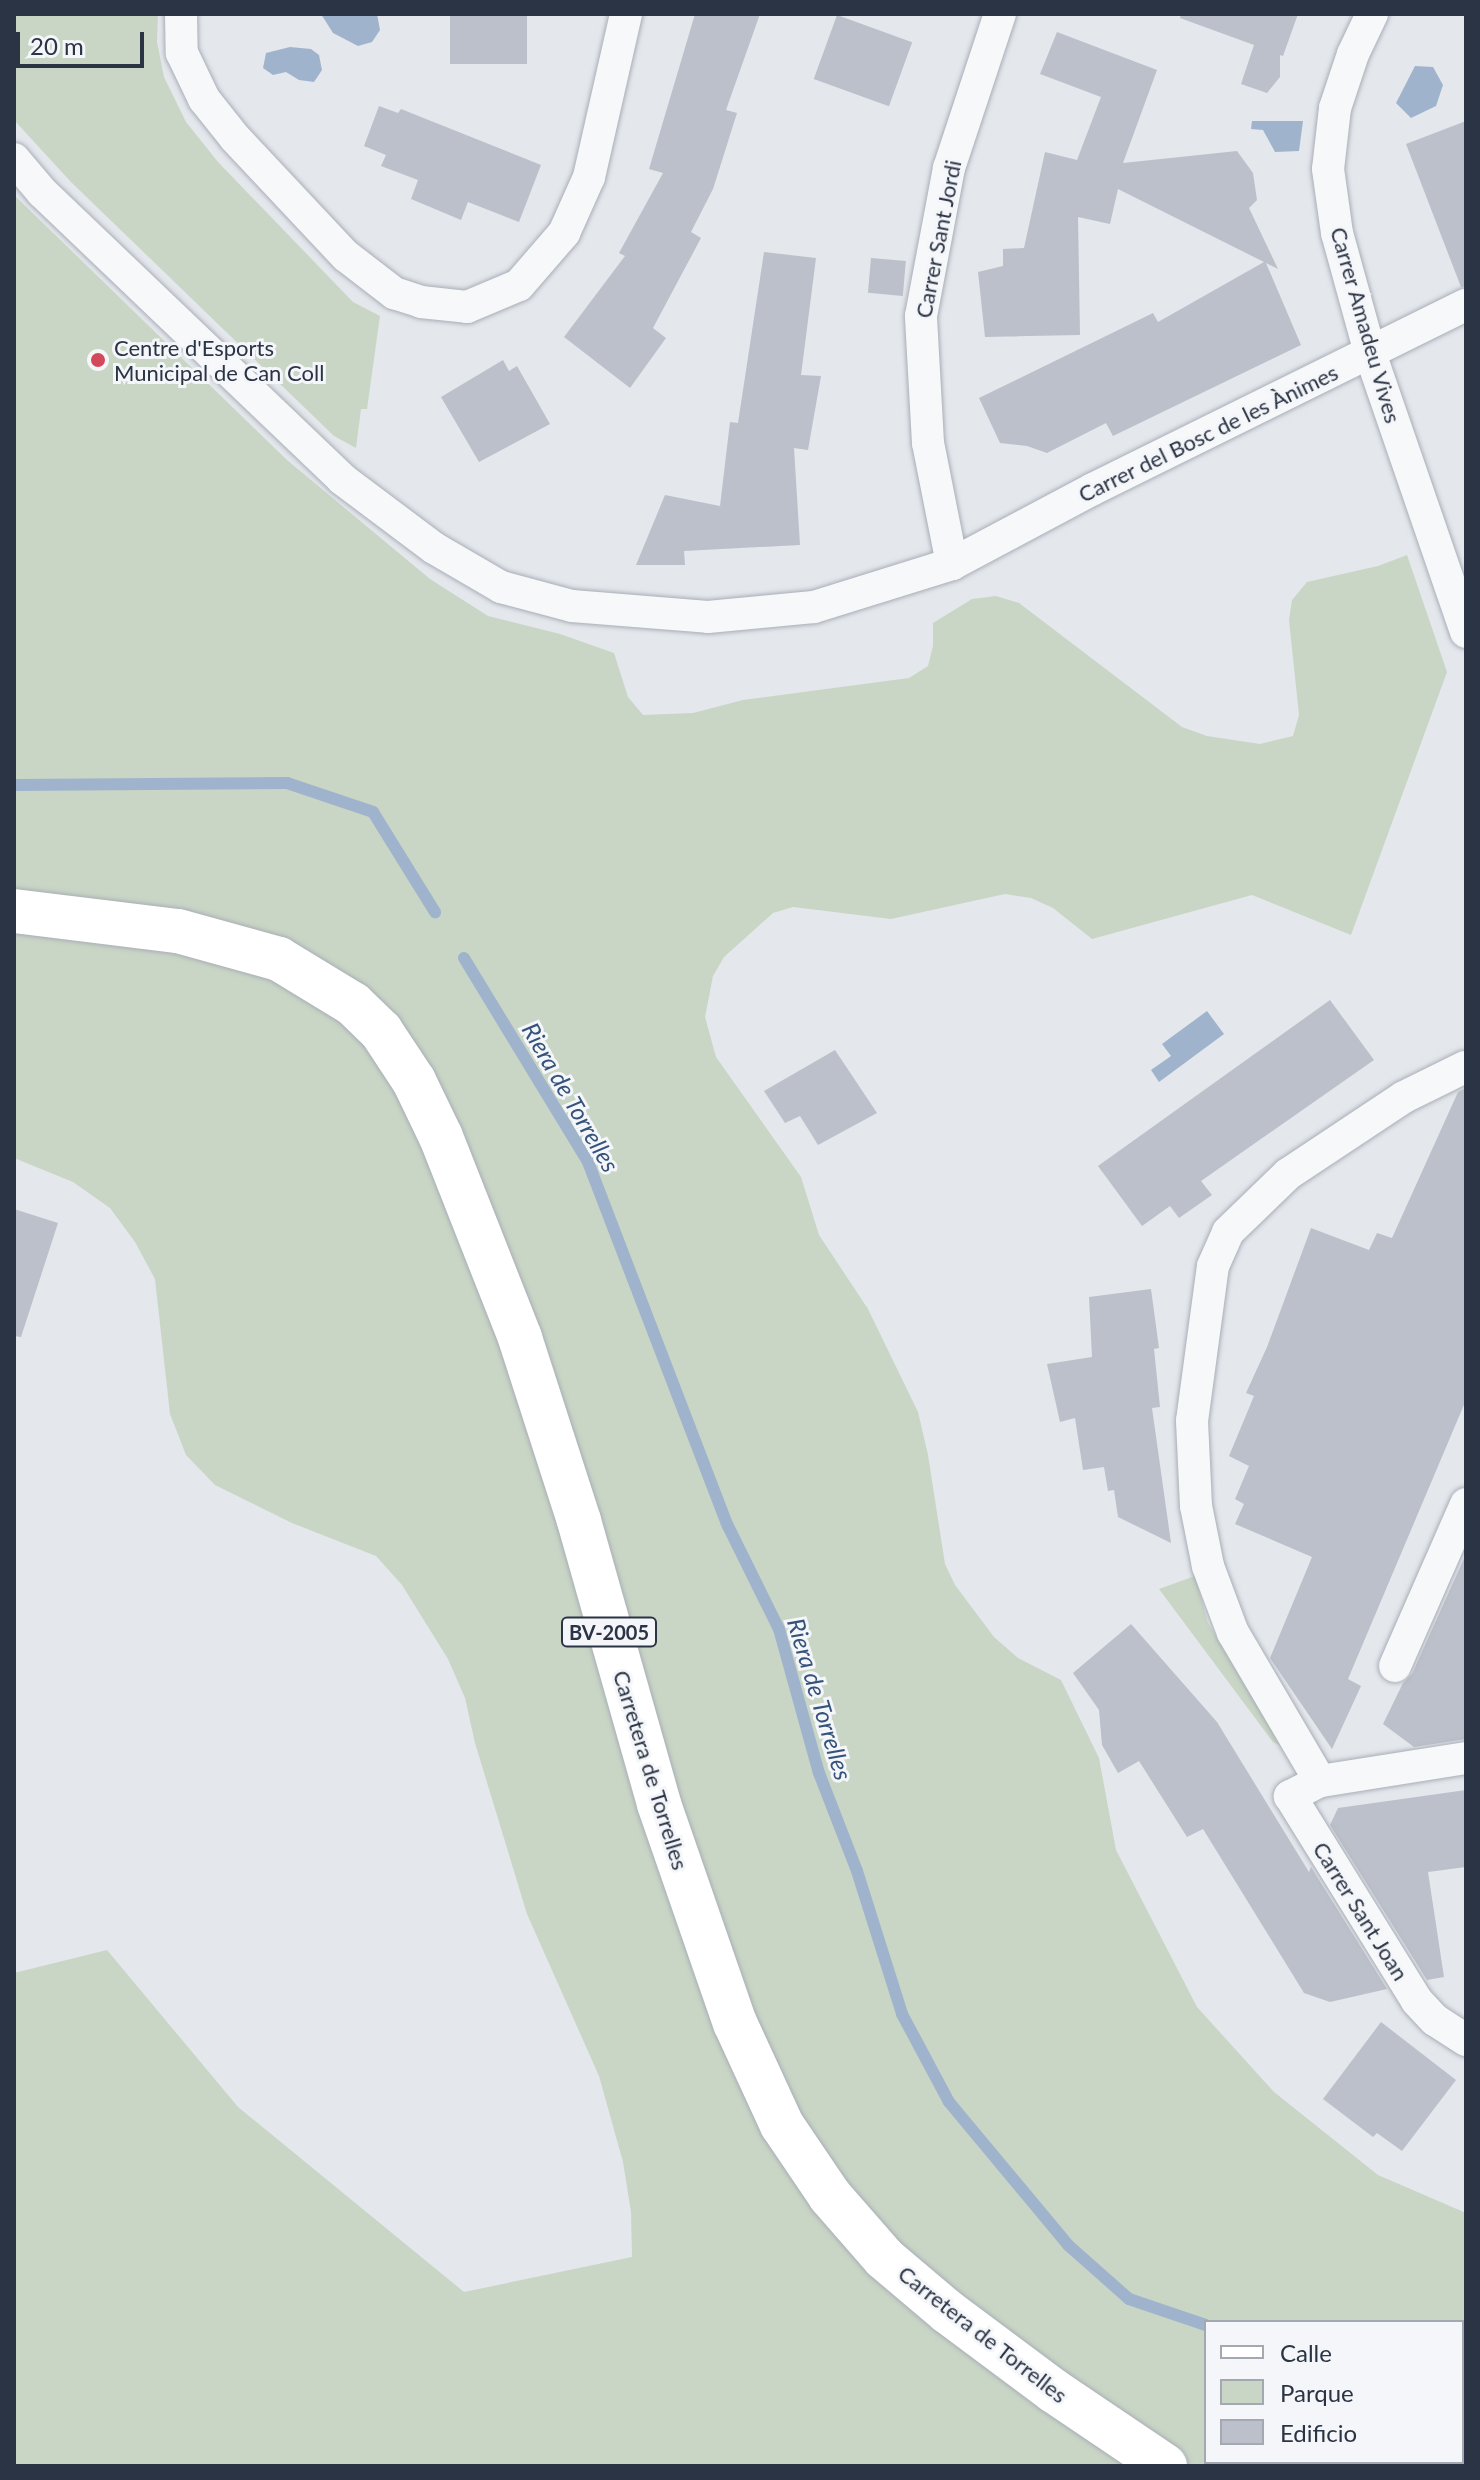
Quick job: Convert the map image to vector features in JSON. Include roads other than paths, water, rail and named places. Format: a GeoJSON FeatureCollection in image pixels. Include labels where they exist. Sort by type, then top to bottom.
{"type":"FeatureCollection","features":[{"type":"Feature","properties":{"kind":"main road","name":"Carretera de Torrelles"},"geometry":{"type":"LineString","coordinates":[[14,911],[178,931],[279,959],[353,1004],[381,1031],[414,1081],[441,1137],[520,1338],[579,1521],[659,1804],[735,2023],[782,2125],[830,2196],[884,2258],[948,2312],[1054,2391],[1165,2466]]}},
{"type":"Feature","properties":{"kind":"street"},"geometry":{"type":"LineString","coordinates":[[181,14],[182,53],[204,99],[235,138],[346,256],[394,293],[421,302],[467,307],[519,285],[564,233],[589,177],[626,14]]}},
{"type":"Feature","properties":{"kind":"street","name":"Carrer Sant Jordi"},"geometry":{"type":"LineString","coordinates":[[952,564],[928,443],[921,316],[949,168],[1000,14]]}},
{"type":"Feature","properties":{"kind":"street","name":"Carrer Amadeu Vives"},"geometry":{"type":"LineString","coordinates":[[1372,14],[1353,54],[1335,108],[1328,169],[1337,233],[1370,353],[1466,632]]}},
{"type":"Feature","properties":{"kind":"street","name":"Carrer del Bosc de les Ànimes"},"geometry":{"type":"LineString","coordinates":[[14,159],[53,203],[342,479],[434,548],[501,587],[572,606],[708,617],[814,607],[952,564],[1093,489],[1466,305]]}},
{"type":"Feature","properties":{"kind":"street"},"geometry":{"type":"LineString","coordinates":[[1465,1067],[1404,1097],[1288,1174],[1228,1232],[1213,1266],[1192,1421],[1193,1477],[1208,1566],[1233,1633],[1320,1781],[1466,1758]]}},
{"type":"Feature","properties":{"kind":"street"},"geometry":{"type":"LineString","coordinates":[[1395,1666],[1466,1504]]}},
{"type":"Feature","properties":{"kind":"street","name":"Carrer Sant Joan"},"geometry":{"type":"LineString","coordinates":[[1320,1781],[1290,1796],[1417,2001],[1435,2020],[1466,2040]]}},
{"type":"Feature","properties":{"kind":"water"},"geometry":{"type":"Polygon","coordinates":[[[321,14],[377,14],[380,30],[372,42],[358,46],[333,33],[321,14]]]}},
{"type":"Feature","properties":{"kind":"water"},"geometry":{"type":"Polygon","coordinates":[[[290,47],[311,49],[319,55],[322,70],[314,82],[299,80],[286,72],[273,75],[263,68],[266,53],[290,47]]]}},
{"type":"Feature","properties":{"kind":"water"},"geometry":{"type":"Polygon","coordinates":[[[1415,66],[1433,67],[1443,85],[1436,106],[1411,118],[1396,103],[1415,66]]]}},
{"type":"Feature","properties":{"kind":"water"},"geometry":{"type":"Polygon","coordinates":[[[1252,121],[1303,121],[1299,151],[1275,152],[1263,130],[1251,129],[1252,121]]]}},
{"type":"Feature","properties":{"kind":"water"},"geometry":{"type":"Polygon","coordinates":[[[1207,1011],[1224,1034],[1159,1082],[1151,1070],[1171,1056],[1162,1044],[1207,1011]]]}},
{"type":"Feature","properties":{"kind":"waterway","name":"Riera de Torrelles"},"geometry":{"type":"LineString","coordinates":[[14,785],[287,783],[373,812],[435,912]]}},
{"type":"Feature","properties":{"kind":"waterway","name":"Riera de Torrelles"},"geometry":{"type":"LineString","coordinates":[[464,958],[588,1162],[728,1526],[779,1629],[819,1773],[857,1871],[902,2014],[949,2102],[1068,2245],[1129,2299],[1204,2324]]}},
{"type":"Feature","properties":{"kind":"place","name":"Centre d'Esports Municipal de Can Coll"},"geometry":{"type":"Point","coordinates":[98,360]}}]}
